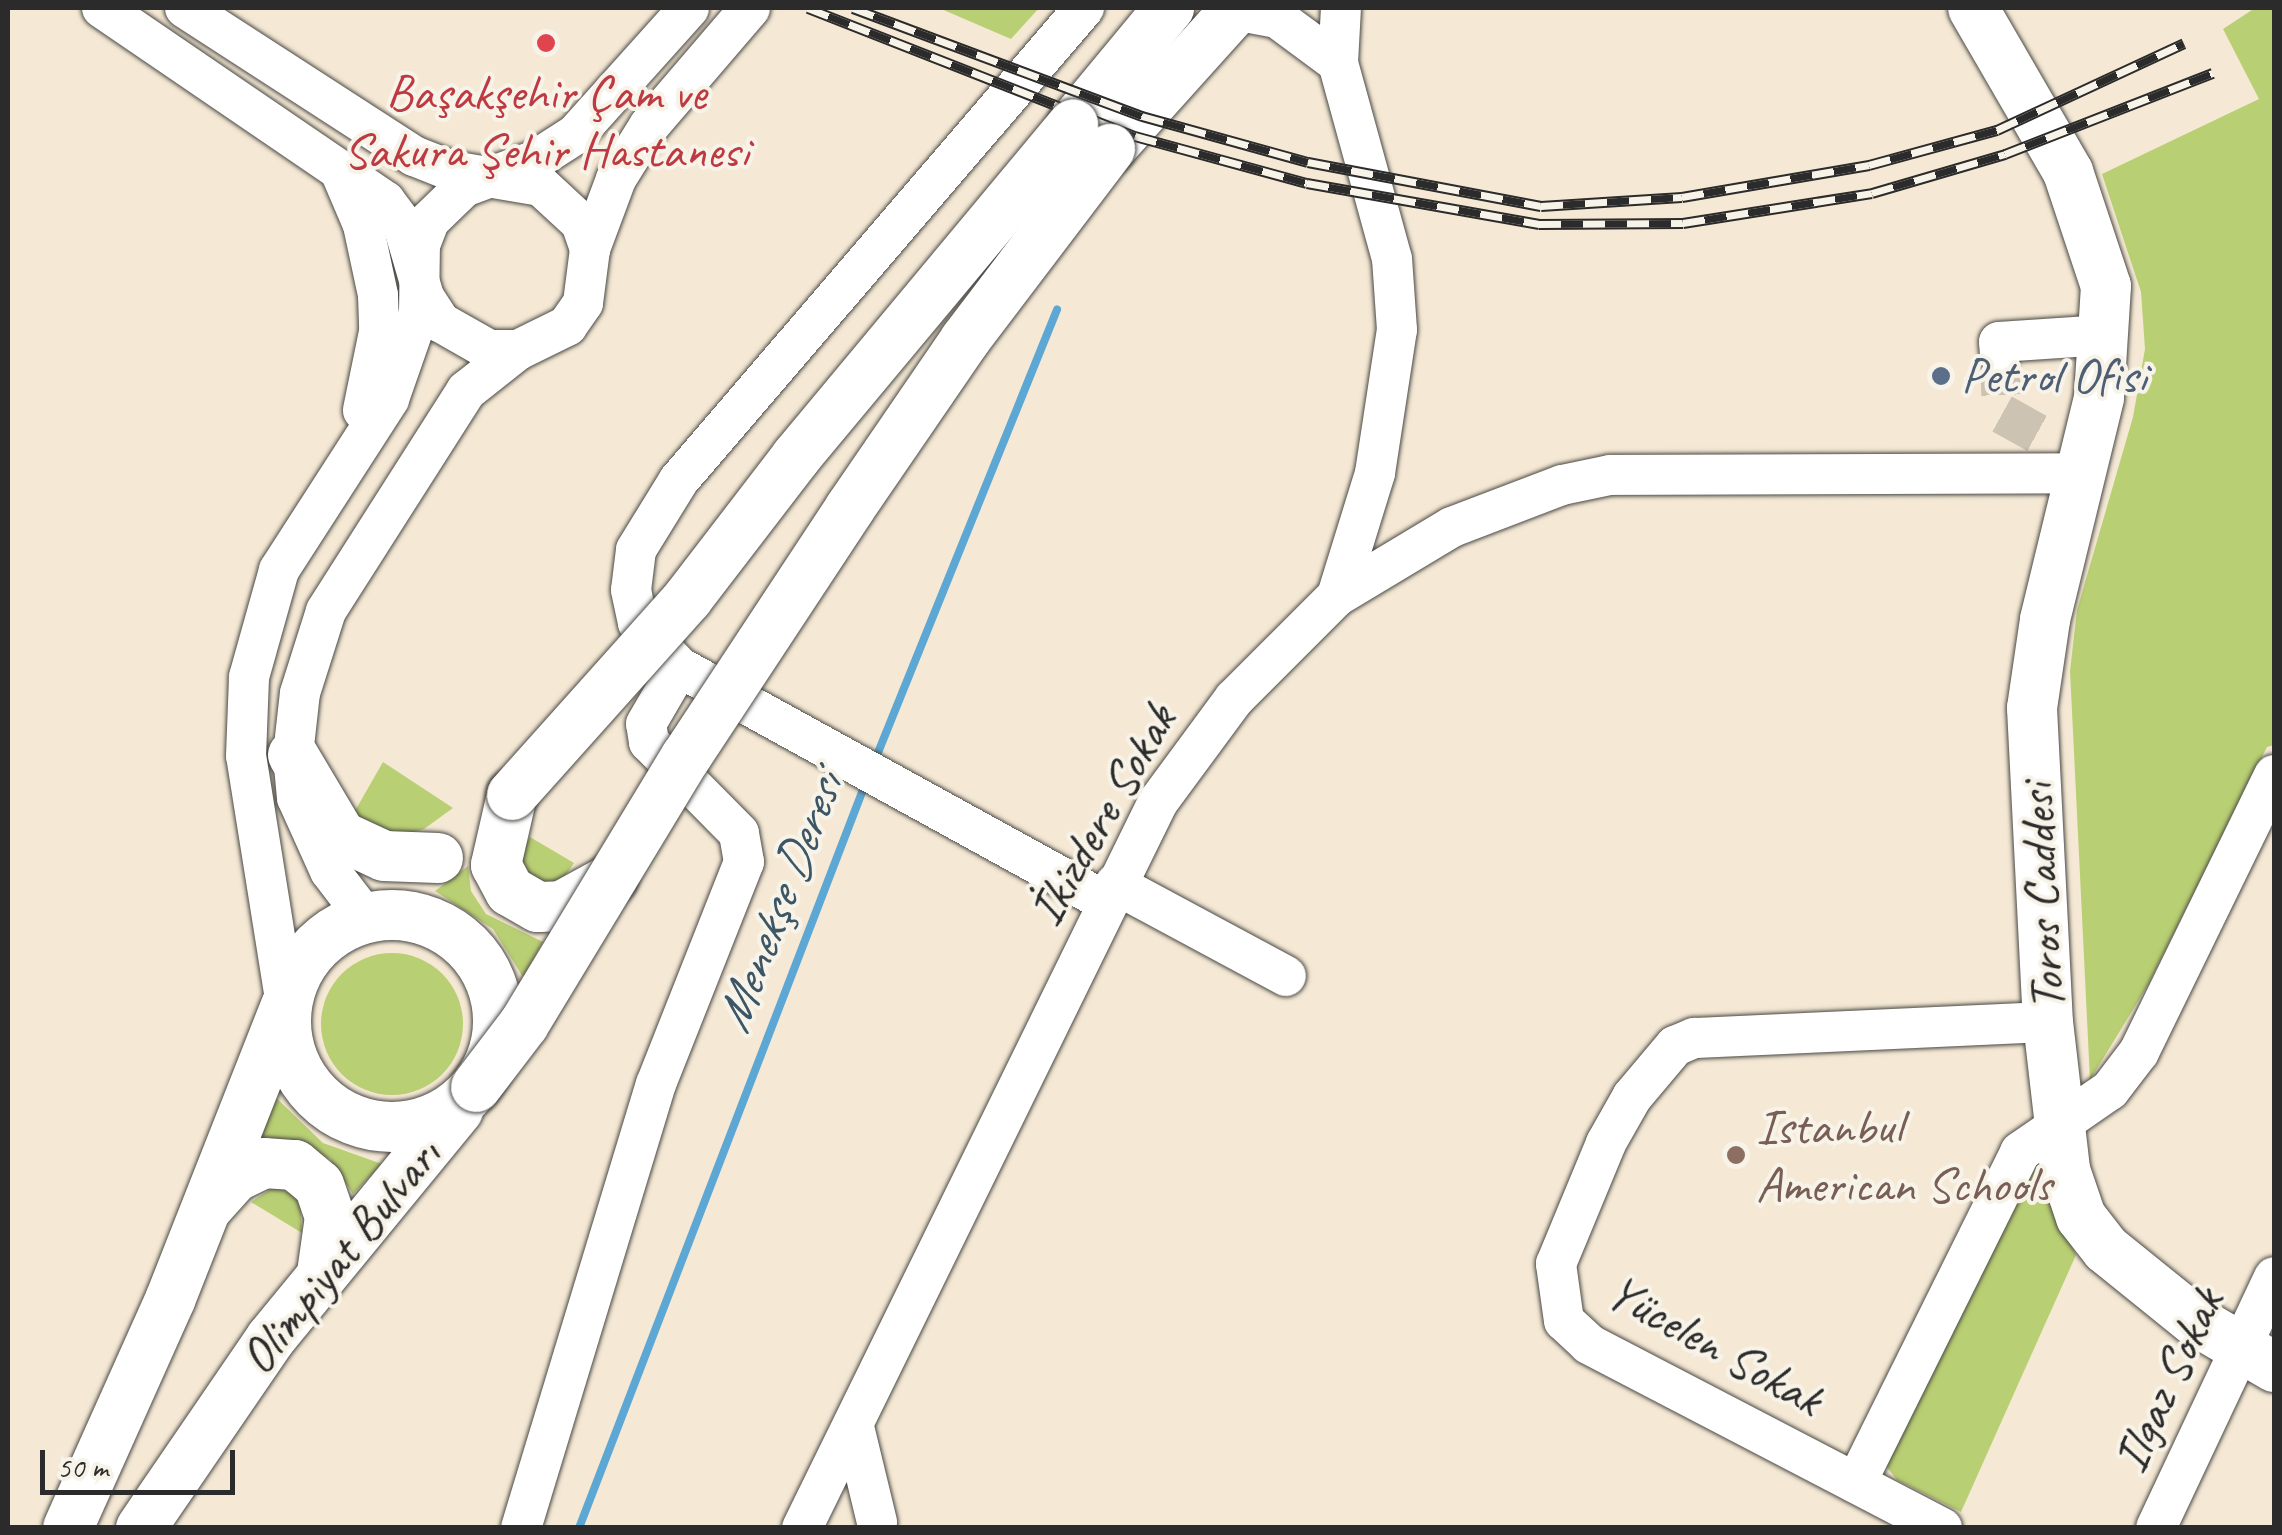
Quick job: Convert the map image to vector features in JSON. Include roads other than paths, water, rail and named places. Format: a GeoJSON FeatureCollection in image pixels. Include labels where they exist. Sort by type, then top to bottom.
{"type":"FeatureCollection","features":[{"type":"Feature","properties":{"kind":"main road"},"geometry":{"type":"LineString","coordinates":[[286,1004],[287,1040],[298,1073],[320,1100],[350,1119],[384,1128],[419,1125],[451,1111],[476,1087],[524,1024],[861,492],[965,340],[1168,8]]}},
{"type":"Feature","properties":{"kind":"main road","name":"Toros Caddesi"},"geometry":{"type":"LineString","coordinates":[[1943,8],[2050,184],[2086,267],[2104,335]]}},
{"type":"Feature","properties":{"kind":"main road","name":"Toros Caddesi"},"geometry":{"type":"LineString","coordinates":[[1972,8],[2068,172],[2089,224],[2106,286],[2099,398],[2064,457],[2032,708],[2056,1128],[2081,1218],[2106,1249],[2257,1358]]}},
{"type":"Feature","properties":{"kind":"main road"},"geometry":{"type":"LineString","coordinates":[[68,1528],[206,1208],[286,1004],[313,949],[366,918],[512,795],[688,598],[796,457],[1092,137],[1236,9]]}},
{"type":"Feature","properties":{"kind":"main road"},"geometry":{"type":"LineString","coordinates":[[293,755],[340,836],[384,856],[438,858]]}},
{"type":"Feature","properties":{"kind":"main road"},"geometry":{"type":"LineString","coordinates":[[512,795],[496,865],[510,892],[538,906],[562,906],[613,878]]}},
{"type":"Feature","properties":{"kind":"main road"},"geometry":{"type":"LineString","coordinates":[[366,918],[399,915],[431,922],[460,938],[482,963],[495,994],[499,1026],[493,1058],[476,1087]]}},
{"type":"Feature","properties":{"kind":"main road","name":"Olimpiyat Bulvarı"},"geometry":{"type":"LineString","coordinates":[[141,1528],[232,1390],[322,1273],[476,1087]]}},
{"type":"Feature","properties":{"kind":"main road"},"geometry":{"type":"LineString","coordinates":[[206,1208],[235,1178],[264,1164],[295,1165],[320,1185],[330,1216],[322,1273]]}},
{"type":"Feature","properties":{"kind":"street"},"geometry":{"type":"LineString","coordinates":[[102,8],[385,200],[403,225],[424,297],[450,331],[489,350],[518,350],[544,342],[575,314],[591,276],[590,248],[581,222],[542,186],[488,179],[414,156],[186,8]]}},
{"type":"Feature","properties":{"kind":"street"},"geometry":{"type":"LineString","coordinates":[[286,1004],[246,756],[250,677],[278,570],[389,399],[419,312],[420,245],[436,212],[464,187],[534,161],[576,134],[689,8]]}},
{"type":"Feature","properties":{"kind":"street"},"geometry":{"type":"LineString","coordinates":[[590,248],[632,152],[750,8]]}},
{"type":"Feature","properties":{"kind":"street"},"geometry":{"type":"LineString","coordinates":[[1084,8],[654,514],[636,550],[632,590],[638,623],[679,667],[1034,866],[1110,893],[1286,976]]}},
{"type":"Feature","properties":{"kind":"street"},"geometry":{"type":"LineString","coordinates":[[1337,596],[1376,473],[1397,330],[1392,259],[1338,63],[1341,8]]}},
{"type":"Feature","properties":{"kind":"street"},"geometry":{"type":"LineString","coordinates":[[1236,9],[1277,18],[1338,63]]}},
{"type":"Feature","properties":{"kind":"street"},"geometry":{"type":"LineString","coordinates":[[338,168],[364,225],[378,295],[372,384],[346,461]]}},
{"type":"Feature","properties":{"kind":"street"},"geometry":{"type":"LineString","coordinates":[[2000,355],[1999,342],[2104,335]]}},
{"type":"Feature","properties":{"kind":"street"},"geometry":{"type":"LineString","coordinates":[[366,918],[309,832],[293,755],[307,664],[346,576],[466,392],[518,350]]}},
{"type":"Feature","properties":{"kind":"street","name":"İkizdere Sokak"},"geometry":{"type":"LineString","coordinates":[[803,1528],[1139,837],[1234,698],[1337,596],[1452,526],[1562,485],[1610,476],[2064,457]]}},
{"type":"Feature","properties":{"kind":"street"},"geometry":{"type":"LineString","coordinates":[[521,1528],[656,1084],[739,879],[744,843],[650,742],[646,724],[679,667]]}},
{"type":"Feature","properties":{"kind":"street"},"geometry":{"type":"LineString","coordinates":[[1856,1482],[2020,1152],[2110,1090],[2139,1052],[2274,775]]}},
{"type":"Feature","properties":{"kind":"street"},"geometry":{"type":"LineString","coordinates":[[1034,866],[1091,868],[1139,837]]}},
{"type":"Feature","properties":{"kind":"street"},"geometry":{"type":"LineString","coordinates":[[1034,866],[1072,913],[1078,959]]}},
{"type":"Feature","properties":{"kind":"street","name":"Yücelen Sokak"},"geometry":{"type":"LineString","coordinates":[[1942,1528],[1589,1344],[1564,1321],[1556,1264],[1574,1214],[1632,1097],[1674,1046],[1694,1038],[2048,1022]]}},
{"type":"Feature","properties":{"kind":"street","name":"Ilgaz Sokak"},"geometry":{"type":"LineString","coordinates":[[2156,1528],[2257,1358],[2274,1276]]}},
{"type":"Feature","properties":{"kind":"street"},"geometry":{"type":"LineString","coordinates":[[854,1428],[879,1525]]}},
{"type":"Feature","properties":{"kind":"street"},"geometry":{"type":"LineString","coordinates":[[823,1487],[858,1499],[879,1525]]}},
{"type":"Feature","properties":{"kind":"street"},"geometry":{"type":"LineString","coordinates":[[803,1528],[837,1511],[879,1525]]}},
{"type":"Feature","properties":{"kind":"waterway","name":"Menekşe Deresi"},"geometry":{"type":"LineString","coordinates":[[875,760],[1057,309]]}},
{"type":"Feature","properties":{"kind":"waterway","name":"Menekşe Deresi"},"geometry":{"type":"LineString","coordinates":[[579,1528],[866,782]]}},
{"type":"Feature","properties":{"kind":"tunnel"},"geometry":{"type":"LineString","coordinates":[[2000,355],[2002,414],[2049,440]]}},
{"type":"Feature","properties":{"kind":"railway"},"geometry":{"type":"LineString","coordinates":[[808,8],[1135,136],[1307,183],[1539,224],[1683,223],[1872,193],[2005,154],[2213,73]]}},
{"type":"Feature","properties":{"kind":"railway"},"geometry":{"type":"LineString","coordinates":[[853,8],[1142,116],[1308,162],[1541,206],[1682,197],[1869,165],[1997,130],[2184,43]]}},
{"type":"Feature","properties":{"kind":"place","name":"Başakşehir Çam ve Sakura Şehir Hastanesi"},"geometry":{"type":"Point","coordinates":[546,43]}},
{"type":"Feature","properties":{"kind":"place","name":"Petrol Ofisi"},"geometry":{"type":"Point","coordinates":[1941,376]}},
{"type":"Feature","properties":{"kind":"place","name":"Istanbul American Schools"},"geometry":{"type":"Point","coordinates":[1736,1155]}}]}
